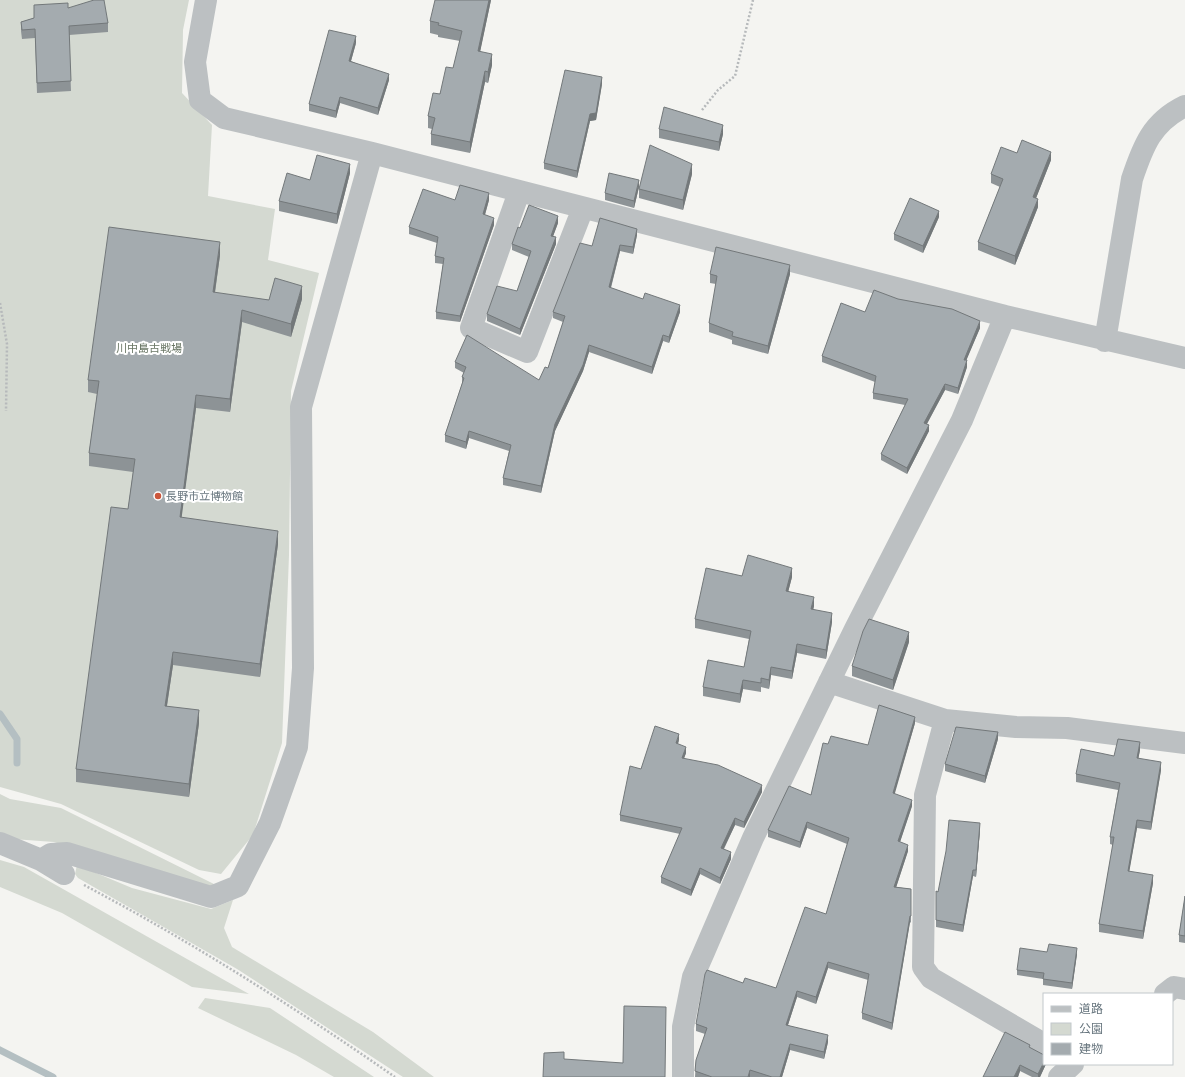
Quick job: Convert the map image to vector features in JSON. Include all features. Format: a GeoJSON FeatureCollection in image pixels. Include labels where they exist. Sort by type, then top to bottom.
{"type":"FeatureCollection","features":[{"type":"Feature","properties":{"kind":"street"},"geometry":{"type":"LineString","coordinates":[[206,0],[195,62],[200,100],[224,118],[372,153],[519,192],[1105,341],[1185,358]]}},
{"type":"Feature","properties":{"kind":"street"},"geometry":{"type":"LineString","coordinates":[[1105,341],[1132,179],[1138,161],[1146,140],[1155,129],[1165,118],[1185,106]]}},
{"type":"Feature","properties":{"kind":"street"},"geometry":{"type":"LineString","coordinates":[[41,860],[51,854],[68,853],[211,897],[238,886],[270,822],[297,746],[303,668],[301,407],[372,153]]}},
{"type":"Feature","properties":{"kind":"street"},"geometry":{"type":"LineString","coordinates":[[519,192],[471,328],[527,352],[583,208]]}},
{"type":"Feature","properties":{"kind":"street"},"geometry":{"type":"LineString","coordinates":[[683,1077],[683,1027],[693,977],[753,838],[855,628],[962,420],[1005,316]]}},
{"type":"Feature","properties":{"kind":"street"},"geometry":{"type":"LineString","coordinates":[[829,682],[945,720],[1016,727],[1067,728],[1185,743]]}},
{"type":"Feature","properties":{"kind":"street"},"geometry":{"type":"LineString","coordinates":[[945,720],[925,795],[923,967],[931,978],[1043,1043]]}},
{"type":"Feature","properties":{"kind":"street"},"geometry":{"type":"LineString","coordinates":[[0,843],[41,860],[64,874]]}},
{"type":"Feature","properties":{"kind":"street"},"geometry":{"type":"LineString","coordinates":[[1166,993],[1174,987],[1185,989]]}},
{"type":"Feature","properties":{"kind":"street"},"geometry":{"type":"LineString","coordinates":[[1059,1077],[1072,1065]]}},
{"type":"Feature","properties":{"kind":"path"},"geometry":{"type":"LineString","coordinates":[[702,110],[718,90],[735,76],[753,0]]}},
{"type":"Feature","properties":{"kind":"path"},"geometry":{"type":"LineString","coordinates":[[0,303],[7,344],[6,411]]}},
{"type":"Feature","properties":{"kind":"path"},"geometry":{"type":"LineString","coordinates":[[64,874],[130,909],[222,962],[328,1030],[395,1077]]}},
{"type":"Feature","properties":{"kind":"green space","name":"川中島古戦場"},"geometry":{"type":"Polygon","coordinates":[[[0,0],[189,0],[183,30],[182,93],[212,125],[208,196],[275,209],[268,260],[319,273],[291,391],[289,555],[282,743],[253,835],[221,874],[199,870],[61,804],[0,787],[0,0]]]}},
{"type":"Feature","properties":{"kind":"green space"},"geometry":{"type":"Polygon","coordinates":[[[0,794],[10,799],[61,808],[220,887],[205,891],[54,842],[13,839],[0,833],[0,794]]]}},
{"type":"Feature","properties":{"kind":"green space"},"geometry":{"type":"Polygon","coordinates":[[[0,860],[24,867],[249,994],[192,987],[62,913],[0,887],[0,860]]]}},
{"type":"Feature","properties":{"kind":"green space"},"geometry":{"type":"Polygon","coordinates":[[[77,865],[132,888],[211,909],[233,900],[224,928],[232,947],[373,1032],[434,1077],[403,1077],[237,969],[78,878],[75,874],[77,865]]]}},
{"type":"Feature","properties":{"kind":"green space"},"geometry":{"type":"Polygon","coordinates":[[[205,998],[270,1008],[374,1077],[334,1077],[296,1055],[198,1008],[205,998]]]}},
{"type":"Feature","properties":{"kind":"building"},"geometry":{"type":"Polygon","coordinates":[[[94,0],[104,0],[108,23],[69,26],[71,81],[37,83],[35,29],[22,30],[21,22],[34,18],[34,5],[68,3],[68,8],[94,0]]]}},
{"type":"Feature","properties":{"kind":"building"},"geometry":{"type":"Polygon","coordinates":[[[435,0],[489,0],[478,51],[492,54],[488,72],[485,71],[470,142],[431,134],[435,118],[428,116],[433,93],[440,94],[446,67],[453,68],[462,31],[438,25],[439,23],[430,21],[435,0]]]}},
{"type":"Feature","properties":{"kind":"building"},"geometry":{"type":"Polygon","coordinates":[[[329,30],[356,36],[349,61],[389,74],[378,108],[340,97],[336,111],[309,104],[329,30]]]}},
{"type":"Feature","properties":{"kind":"building"},"geometry":{"type":"Polygon","coordinates":[[[565,70],[602,77],[596,113],[590,114],[577,171],[544,163],[565,70]]]}},
{"type":"Feature","properties":{"kind":"building"},"geometry":{"type":"Polygon","coordinates":[[[664,107],[723,125],[719,142],[659,129],[664,107]]]}},
{"type":"Feature","properties":{"kind":"building"},"geometry":{"type":"Polygon","coordinates":[[[1022,140],[1051,152],[1033,197],[1038,199],[1015,256],[978,242],[1003,179],[991,174],[1001,147],[1017,153],[1022,140]]]}},
{"type":"Feature","properties":{"kind":"building"},"geometry":{"type":"Polygon","coordinates":[[[650,145],[692,164],[683,200],[639,189],[650,145]]]}},
{"type":"Feature","properties":{"kind":"building"},"geometry":{"type":"Polygon","coordinates":[[[317,155],[350,164],[337,214],[279,201],[287,173],[310,180],[317,155]]]}},
{"type":"Feature","properties":{"kind":"building"},"geometry":{"type":"Polygon","coordinates":[[[609,173],[639,180],[634,201],[605,193],[609,173]]]}},
{"type":"Feature","properties":{"kind":"building"},"geometry":{"type":"Polygon","coordinates":[[[460,185],[489,193],[483,214],[494,218],[460,316],[436,312],[444,258],[435,256],[438,237],[409,227],[423,189],[455,200],[460,185]]]}},
{"type":"Feature","properties":{"kind":"building"},"geometry":{"type":"Polygon","coordinates":[[[910,198],[939,211],[923,246],[894,234],[910,198]]]}},
{"type":"Feature","properties":{"kind":"building"},"geometry":{"type":"Polygon","coordinates":[[[529,205],[558,216],[551,236],[556,237],[520,329],[487,314],[497,286],[517,291],[531,251],[512,244],[518,227],[520,228],[529,205]]]}},
{"type":"Feature","properties":{"kind":"building"},"geometry":{"type":"Polygon","coordinates":[[[600,218],[637,229],[633,247],[620,245],[609,287],[643,299],[645,293],[680,305],[669,337],[663,335],[652,367],[589,345],[583,365],[555,424],[541,486],[503,478],[511,445],[469,431],[466,442],[445,435],[464,378],[462,377],[466,367],[455,362],[467,335],[539,380],[545,367],[548,368],[565,316],[553,312],[580,243],[592,246],[600,218]]]}},
{"type":"Feature","properties":{"kind":"building","name":"長野市立博物館"},"geometry":{"type":"Polygon","coordinates":[[[109,227],[220,242],[213,292],[269,300],[275,278],[302,286],[291,324],[242,310],[230,399],[196,395],[180,517],[278,531],[260,664],[173,652],[165,706],[199,710],[189,784],[76,769],[111,507],[128,509],[135,459],[89,453],[99,381],[88,380],[109,227]]]}},
{"type":"Feature","properties":{"kind":"building"},"geometry":{"type":"Polygon","coordinates":[[[716,247],[790,265],[768,346],[732,336],[733,332],[709,323],[717,276],[710,274],[716,247]]]}},
{"type":"Feature","properties":{"kind":"building"},"geometry":{"type":"Polygon","coordinates":[[[874,290],[898,299],[952,309],[980,321],[964,360],[967,360],[958,388],[945,384],[924,423],[929,425],[907,468],[881,454],[908,399],[873,393],[876,376],[822,356],[841,303],[865,312],[874,290]]]}},
{"type":"Feature","properties":{"kind":"building"},"geometry":{"type":"Polygon","coordinates":[[[748,555],[792,568],[786,591],[814,597],[811,609],[832,613],[826,650],[797,644],[792,671],[771,667],[769,680],[761,678],[761,683],[743,680],[740,694],[703,687],[708,660],[744,667],[751,631],[695,619],[706,568],[742,576],[748,555]]]}},
{"type":"Feature","properties":{"kind":"building"},"geometry":{"type":"Polygon","coordinates":[[[869,619],[909,632],[893,680],[852,666],[863,631],[869,619]]]}},
{"type":"Feature","properties":{"kind":"building"},"geometry":{"type":"Polygon","coordinates":[[[879,705],[915,717],[893,793],[912,800],[898,841],[908,845],[894,887],[911,889],[911,916],[892,1023],[862,1013],[869,974],[828,962],[816,997],[797,991],[786,1025],[828,1035],[824,1052],[790,1044],[780,1077],[772,1077],[750,1070],[748,1077],[712,1077],[695,1071],[696,1060],[707,1028],[696,1024],[707,970],[743,983],[745,978],[776,988],[805,907],[826,914],[849,838],[807,822],[800,842],[768,830],[789,786],[811,795],[823,743],[828,744],[831,736],[868,745],[879,705]]]}},
{"type":"Feature","properties":{"kind":"building"},"geometry":{"type":"Polygon","coordinates":[[[655,726],[679,734],[676,743],[686,747],[682,758],[718,765],[762,785],[744,822],[735,818],[721,848],[731,852],[720,878],[700,868],[691,890],[661,877],[682,828],[620,815],[630,766],[641,769],[655,726]]]}},
{"type":"Feature","properties":{"kind":"building"},"geometry":{"type":"Polygon","coordinates":[[[956,727],[998,732],[985,776],[945,764],[956,727]]]}},
{"type":"Feature","properties":{"kind":"building"},"geometry":{"type":"Polygon","coordinates":[[[1118,739],[1140,742],[1137,758],[1161,762],[1151,822],[1137,820],[1128,871],[1153,875],[1143,931],[1099,924],[1114,837],[1110,837],[1120,783],[1076,774],[1081,749],[1114,756],[1118,739]]]}},
{"type":"Feature","properties":{"kind":"building"},"geometry":{"type":"Polygon","coordinates":[[[949,820],[980,823],[976,870],[973,870],[963,925],[936,920],[936,891],[938,892],[946,851],[949,820]]]}},
{"type":"Feature","properties":{"kind":"building"},"geometry":{"type":"Polygon","coordinates":[[[1185,896],[1185,936],[1179,935],[1185,896]]]}},
{"type":"Feature","properties":{"kind":"building"},"geometry":{"type":"Polygon","coordinates":[[[1049,944],[1077,948],[1072,983],[1043,979],[1044,973],[1017,970],[1020,948],[1047,952],[1049,944]]]}},
{"type":"Feature","properties":{"kind":"building"},"geometry":{"type":"Polygon","coordinates":[[[624,1006],[666,1007],[665,1077],[543,1077],[544,1053],[564,1052],[564,1059],[623,1063],[624,1006]]]}},
{"type":"Feature","properties":{"kind":"building"},"geometry":{"type":"Polygon","coordinates":[[[1005,1032],[1030,1045],[1029,1047],[1043,1054],[1043,1064],[1038,1074],[1020,1065],[1014,1077],[983,1077],[1005,1032]]]}},
{"type":"Feature","properties":{"kind":"waterway"},"geometry":{"type":"LineString","coordinates":[[0,714],[17,739],[17,763]]}},
{"type":"Feature","properties":{"kind":"waterway"},"geometry":{"type":"LineString","coordinates":[[0,1050],[53,1077]]}},
{"type":"Feature","properties":{"kind":"place","name":"長野市立博物館"},"geometry":{"type":"Point","coordinates":[158,496]}}]}
